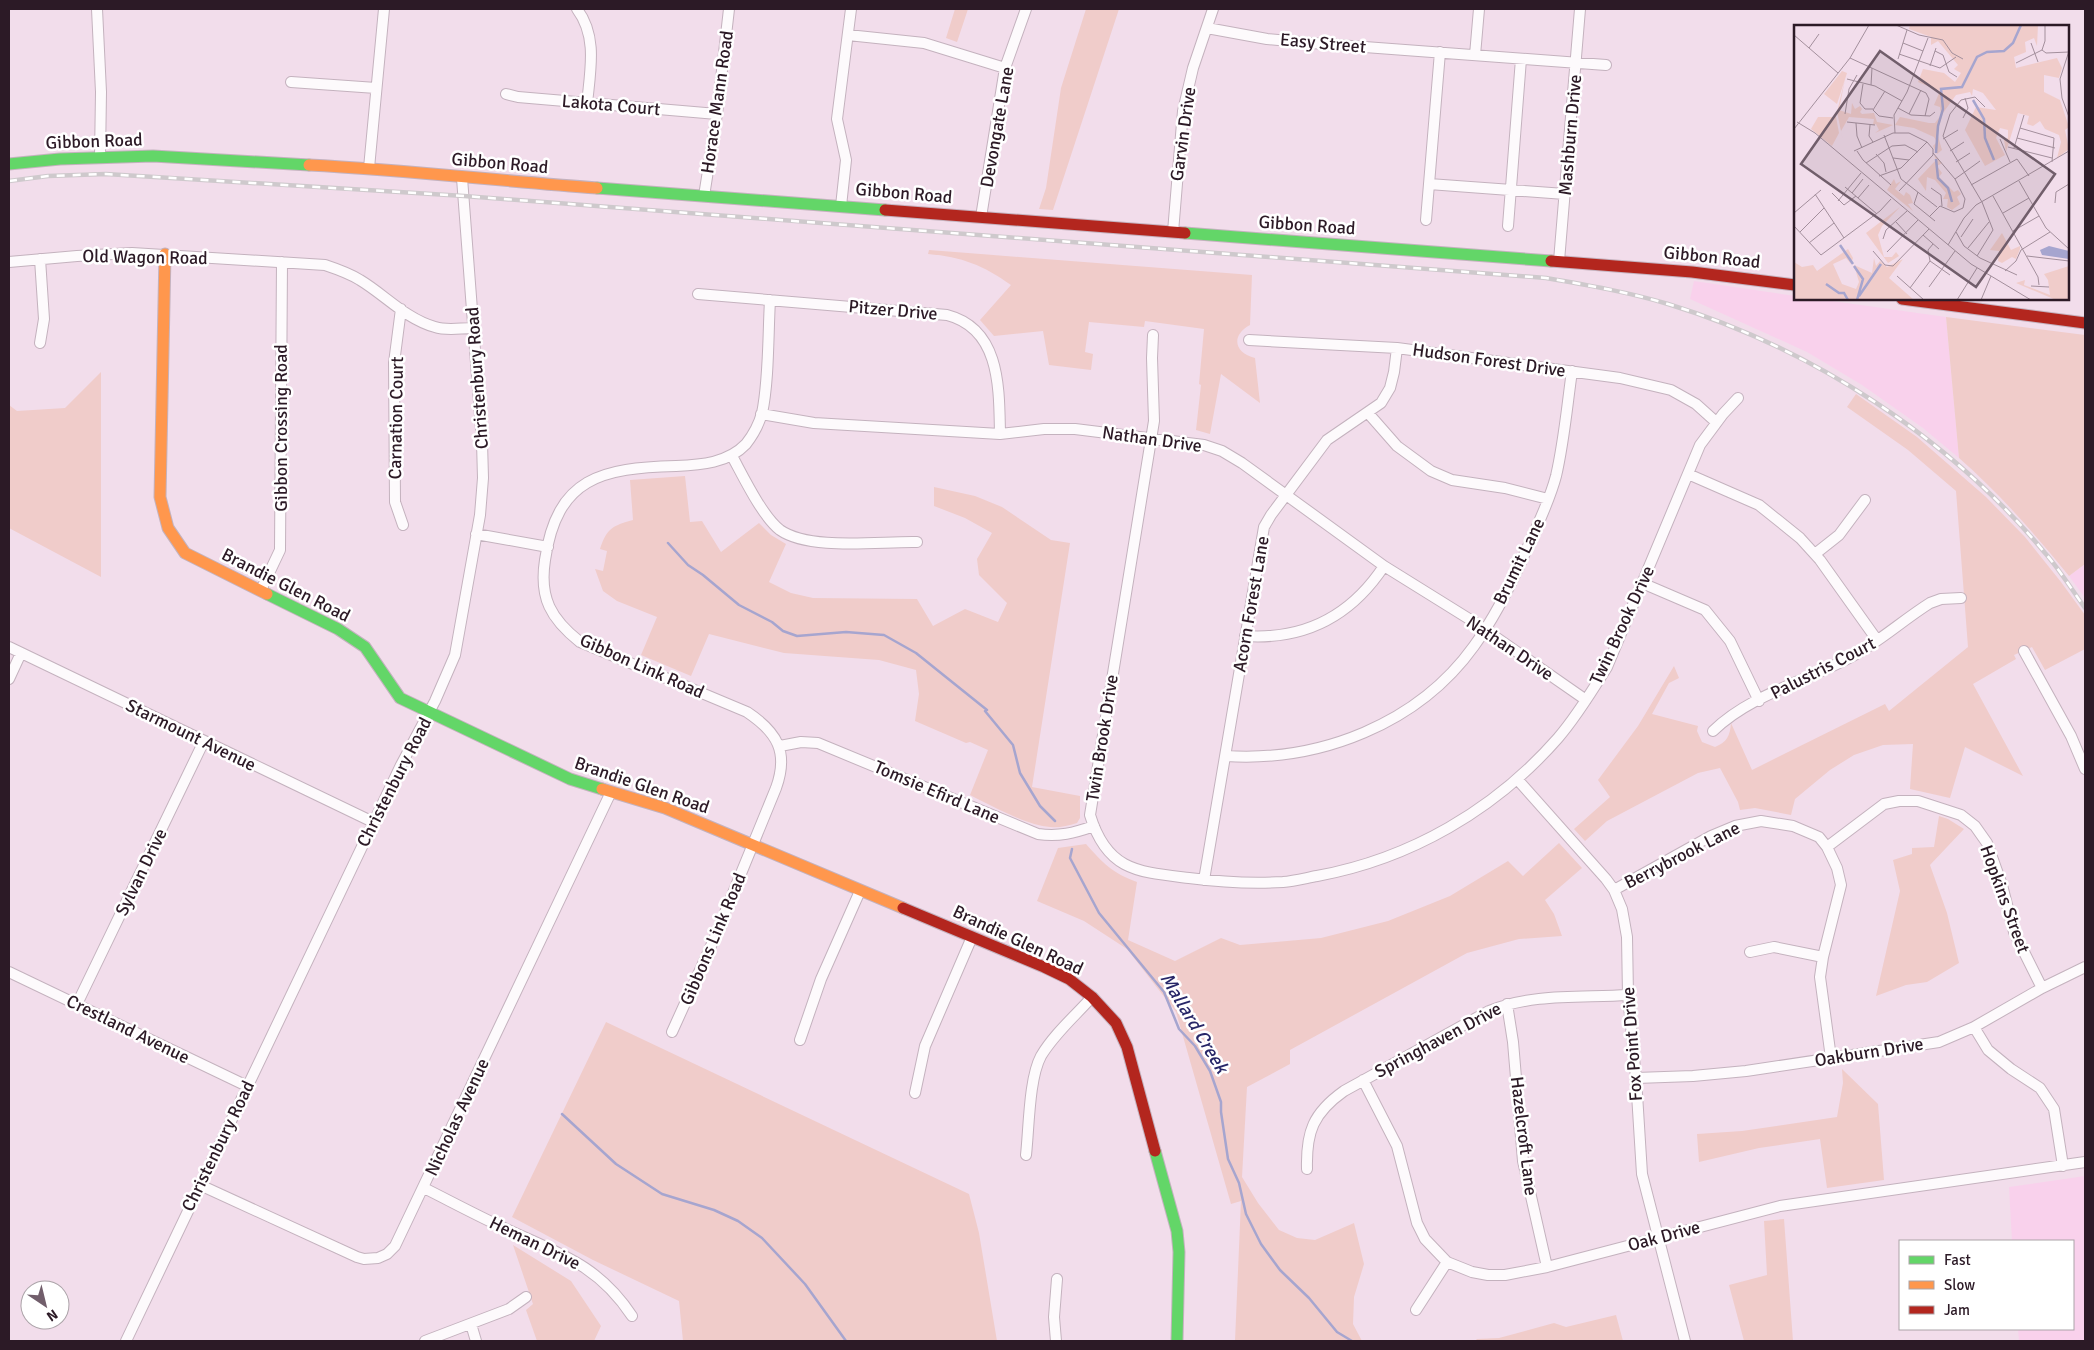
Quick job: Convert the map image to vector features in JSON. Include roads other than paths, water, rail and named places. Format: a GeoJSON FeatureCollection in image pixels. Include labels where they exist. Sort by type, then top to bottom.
{"type":"FeatureCollection","features":[{"type":"Feature","properties":{"kind":"main road","name":"Gibbon Road"},"geometry":{"type":"LineString","coordinates":[[9,164],[100,157],[160,157],[369,168],[462,178],[1559,261],[1702,273],[1794,285]]}},
{"type":"Feature","properties":{"kind":"main road","name":"Brandie Glen Road"},"geometry":{"type":"LineString","coordinates":[[165,254],[160,497],[164,520],[171,537],[185,553],[338,629],[365,648],[400,698],[428,713],[570,779],[665,808],[1070,979],[1092,997],[1116,1023],[1127,1047],[1177,1231],[1179,1252],[1177,1341]]}},
{"type":"Feature","properties":{"kind":"main road"},"geometry":{"type":"LineString","coordinates":[[1910,300],[2085,323]]}},
{"type":"Feature","properties":{"kind":"street"},"geometry":{"type":"LineString","coordinates":[[97,9],[101,92],[100,157]]}},
{"type":"Feature","properties":{"kind":"street"},"geometry":{"type":"LineString","coordinates":[[369,168],[384,9]]}},
{"type":"Feature","properties":{"kind":"street"},"geometry":{"type":"LineString","coordinates":[[577,9],[588,27],[592,46],[587,104]]}},
{"type":"Feature","properties":{"kind":"street","name":"Horace Mann Road"},"geometry":{"type":"LineString","coordinates":[[704,196],[729,9]]}},
{"type":"Feature","properties":{"kind":"street"},"geometry":{"type":"LineString","coordinates":[[841,206],[846,160],[837,119],[851,9]]}},
{"type":"Feature","properties":{"kind":"street","name":"Devongate Lane"},"geometry":{"type":"LineString","coordinates":[[981,217],[1005,68],[1026,9]]}},
{"type":"Feature","properties":{"kind":"street","name":"Garvin Drive"},"geometry":{"type":"LineString","coordinates":[[1172,232],[1183,111],[1191,75],[1213,9]]}},
{"type":"Feature","properties":{"kind":"street"},"geometry":{"type":"LineString","coordinates":[[1475,55],[1479,9]]}},
{"type":"Feature","properties":{"kind":"street","name":"Mashburn Drive"},"geometry":{"type":"LineString","coordinates":[[1559,261],[1580,9]]}},
{"type":"Feature","properties":{"kind":"street","name":"Easy Street"},"geometry":{"type":"LineString","coordinates":[[1207,28],[1267,39],[1606,65]]}},
{"type":"Feature","properties":{"kind":"street"},"geometry":{"type":"LineString","coordinates":[[848,35],[924,43],[1005,68]]}},
{"type":"Feature","properties":{"kind":"street"},"geometry":{"type":"LineString","coordinates":[[1426,220],[1440,52]]}},
{"type":"Feature","properties":{"kind":"street"},"geometry":{"type":"LineString","coordinates":[[1508,226],[1521,59]]}},
{"type":"Feature","properties":{"kind":"street"},"geometry":{"type":"LineString","coordinates":[[291,82],[376,88]]}},
{"type":"Feature","properties":{"kind":"street","name":"Lakota Court"},"geometry":{"type":"LineString","coordinates":[[506,94],[518,97],[587,104],[716,114]]}},
{"type":"Feature","properties":{"kind":"street","name":"Christenbury Road"},"geometry":{"type":"LineString","coordinates":[[126,1341],[400,765],[449,672],[454,655],[482,495],[483,461],[462,178]]}},
{"type":"Feature","properties":{"kind":"street"},"geometry":{"type":"LineString","coordinates":[[1429,184],[1565,194]]}},
{"type":"Feature","properties":{"kind":"street","name":"Old Wagon Road"},"geometry":{"type":"LineString","coordinates":[[9,262],[132,253],[325,265],[344,271],[361,280],[401,310],[436,328],[473,328]]}},
{"type":"Feature","properties":{"kind":"street"},"geometry":{"type":"LineString","coordinates":[[40,259],[44,318],[40,343]]}},
{"type":"Feature","properties":{"kind":"street","name":"Gibbon Crossing Road"},"geometry":{"type":"LineString","coordinates":[[261,590],[280,550],[282,262]]}},
{"type":"Feature","properties":{"kind":"street","name":"Pitzer Drive"},"geometry":{"type":"LineString","coordinates":[[698,294],[870,307],[947,315],[959,318],[978,333],[993,357],[999,401],[1000,434]]}},
{"type":"Feature","properties":{"kind":"street","name":"Gibbon Link Road"},"geometry":{"type":"LineString","coordinates":[[770,300],[762,414],[751,437],[732,456],[710,463],[629,469],[600,475],[581,486],[558,514],[548,547],[543,585],[547,601],[556,620],[580,642],[747,712],[761,721],[774,734],[780,746]]}},
{"type":"Feature","properties":{"kind":"street","name":"Carnation Court"},"geometry":{"type":"LineString","coordinates":[[401,310],[394,363],[395,502],[402,525]]}},
{"type":"Feature","properties":{"kind":"street","name":"Twin Brook Drive"},"geometry":{"type":"LineString","coordinates":[[1153,335],[1154,421],[1090,815],[1106,850],[1122,864],[1154,874],[1204,880],[1243,883],[1285,882],[1356,868],[1395,855],[1447,829],[1491,800],[1532,766],[1559,737],[1607,667],[1700,445],[1716,422],[1738,398]]}},
{"type":"Feature","properties":{"kind":"street","name":"Hudson Forest Drive"},"geometry":{"type":"LineString","coordinates":[[1249,340],[1397,348],[1620,378],[1671,390],[1696,404],[1716,422]]}},
{"type":"Feature","properties":{"kind":"street","name":"Acorn Forest Lane"},"geometry":{"type":"LineString","coordinates":[[1204,880],[1264,527],[1327,440],[1381,403],[1390,388],[1397,348]]}},
{"type":"Feature","properties":{"kind":"street","name":"Brumit Lane"},"geometry":{"type":"LineString","coordinates":[[1226,756],[1266,757],[1291,754],[1338,743],[1378,727],[1414,705],[1447,677],[1474,646],[1485,630],[1508,588],[1548,499],[1556,476],[1572,371]]}},
{"type":"Feature","properties":{"kind":"street"},"geometry":{"type":"LineString","coordinates":[[1368,413],[1397,446],[1431,471],[1452,480],[1505,488],[1548,499]]}},
{"type":"Feature","properties":{"kind":"street","name":"Nathan Drive"},"geometry":{"type":"LineString","coordinates":[[762,414],[814,423],[876,428],[935,428],[1000,434],[1044,429],[1075,429],[1204,445],[1222,451],[1242,463],[1384,566],[1485,630],[1586,700]]}},
{"type":"Feature","properties":{"kind":"street"},"geometry":{"type":"LineString","coordinates":[[732,456],[769,519],[780,530],[799,540],[827,542],[917,542]]}},
{"type":"Feature","properties":{"kind":"street"},"geometry":{"type":"LineString","coordinates":[[1688,474],[1759,505],[1800,538],[1815,554],[1877,640]]}},
{"type":"Feature","properties":{"kind":"street"},"geometry":{"type":"LineString","coordinates":[[1815,554],[1839,535],[1865,500]]}},
{"type":"Feature","properties":{"kind":"street"},"geometry":{"type":"LineString","coordinates":[[476,534],[548,547]]}},
{"type":"Feature","properties":{"kind":"street"},"geometry":{"type":"LineString","coordinates":[[1245,636],[1279,636],[1299,632],[1330,618],[1358,599],[1384,566]]}},
{"type":"Feature","properties":{"kind":"street"},"geometry":{"type":"LineString","coordinates":[[1642,583],[1705,610],[1730,641],[1759,700]]}},
{"type":"Feature","properties":{"kind":"street","name":"Palustris Court"},"geometry":{"type":"LineString","coordinates":[[1713,731],[1723,722],[1759,700],[1852,656],[1930,603],[1941,599],[1961,598]]}},
{"type":"Feature","properties":{"kind":"street","name":"Starmount Avenue"},"geometry":{"type":"LineString","coordinates":[[9,646],[373,822]]}},
{"type":"Feature","properties":{"kind":"street"},"geometry":{"type":"LineString","coordinates":[[2024,651],[2071,736],[2085,769]]}},
{"type":"Feature","properties":{"kind":"street"},"geometry":{"type":"LineString","coordinates":[[9,679],[21,653]]}},
{"type":"Feature","properties":{"kind":"street","name":"Sylvan Drive"},"geometry":{"type":"LineString","coordinates":[[77,1004],[204,741]]}},
{"type":"Feature","properties":{"kind":"street","name":"Tomsie Efird Lane"},"geometry":{"type":"LineString","coordinates":[[780,746],[801,742],[818,743],[1038,834],[1052,836],[1068,834],[1094,826]]}},
{"type":"Feature","properties":{"kind":"street"},"geometry":{"type":"LineString","coordinates":[[752,846],[781,775],[780,746]]}},
{"type":"Feature","properties":{"kind":"street","name":"Fox Point Drive"},"geometry":{"type":"LineString","coordinates":[[1517,779],[1578,845],[1614,890],[1623,915],[1627,937],[1628,995],[1636,1078],[1642,1174],[1685,1341]]}},
{"type":"Feature","properties":{"kind":"street","name":"Nicholas Avenue"},"geometry":{"type":"LineString","coordinates":[[200,1185],[357,1257],[369,1259],[387,1254],[395,1246],[424,1188],[449,1130],[610,792]]}},
{"type":"Feature","properties":{"kind":"street","name":"Hopkins Street"},"geometry":{"type":"LineString","coordinates":[[1827,847],[1884,804],[1900,801],[1918,801],[1961,815],[1975,826],[1987,843],[2002,885],[2014,932],[2042,988]]}},
{"type":"Feature","properties":{"kind":"street","name":"Berrybrook Lane"},"geometry":{"type":"LineString","coordinates":[[1614,890],[1711,836],[1750,822],[1762,821],[1792,826],[1819,838],[1827,847],[1838,868],[1842,885],[1823,957],[1820,977],[1831,1058]]}},
{"type":"Feature","properties":{"kind":"street","name":"Gibbons Link Road"},"geometry":{"type":"LineString","coordinates":[[672,1032],[715,937],[752,846]]}},
{"type":"Feature","properties":{"kind":"street"},"geometry":{"type":"LineString","coordinates":[[800,1040],[821,979],[860,890]]}},
{"type":"Feature","properties":{"kind":"street"},"geometry":{"type":"LineString","coordinates":[[915,1093],[925,1046],[972,937]]}},
{"type":"Feature","properties":{"kind":"street"},"geometry":{"type":"LineString","coordinates":[[1750,952],[1774,947],[1823,957]]}},
{"type":"Feature","properties":{"kind":"street","name":"Oakburn Drive"},"geometry":{"type":"LineString","coordinates":[[1636,1078],[1693,1076],[1746,1071],[1939,1042],[1974,1027],[2042,988],[2085,967]]}},
{"type":"Feature","properties":{"kind":"street","name":"Crestland Avenue"},"geometry":{"type":"LineString","coordinates":[[9,972],[247,1086]]}},
{"type":"Feature","properties":{"kind":"street","name":"Springhaven Drive"},"geometry":{"type":"LineString","coordinates":[[1307,1169],[1307,1144],[1311,1128],[1319,1112],[1335,1097],[1480,1016],[1507,1004],[1536,999],[1628,995]]}},
{"type":"Feature","properties":{"kind":"street"},"geometry":{"type":"LineString","coordinates":[[1026,1155],[1034,1082],[1040,1057],[1092,997]]}},
{"type":"Feature","properties":{"kind":"street","name":"Hazelcroft Lane"},"geometry":{"type":"LineString","coordinates":[[1507,1004],[1513,1042],[1523,1161],[1547,1267]]}},
{"type":"Feature","properties":{"kind":"street"},"geometry":{"type":"LineString","coordinates":[[1974,1027],[1988,1050],[2010,1069],[2040,1088],[2054,1109],[2063,1166]]}},
{"type":"Feature","properties":{"kind":"street","name":"Oak Drive"},"geometry":{"type":"LineString","coordinates":[[1363,1080],[1397,1146],[1424,1239],[1447,1262],[1472,1272],[1488,1275],[1505,1275],[1547,1267],[1780,1206],[2085,1162]]}},
{"type":"Feature","properties":{"kind":"street","name":"Heman Drive"},"geometry":{"type":"LineString","coordinates":[[424,1188],[579,1263],[603,1280],[617,1294],[632,1316]]}},
{"type":"Feature","properties":{"kind":"street"},"geometry":{"type":"LineString","coordinates":[[1416,1310],[1447,1262]]}},
{"type":"Feature","properties":{"kind":"street"},"geometry":{"type":"LineString","coordinates":[[1056,1341],[1054,1317],[1057,1279]]}},
{"type":"Feature","properties":{"kind":"street"},"geometry":{"type":"LineString","coordinates":[[425,1341],[509,1309],[526,1297]]}},
{"type":"Feature","properties":{"kind":"street"},"geometry":{"type":"LineString","coordinates":[[471,1324],[476,1341]]}},
{"type":"Feature","properties":{"kind":"waterway","name":"Mallard Creek"},"geometry":{"type":"LineString","coordinates":[[668,543],[688,565],[739,605],[772,622],[783,631],[797,636],[846,632],[884,635],[916,653],[987,710],[985,711],[1013,745],[1020,773],[1040,806],[1055,821]]}},
{"type":"Feature","properties":{"kind":"waterway","name":"Mallard Creek"},"geometry":{"type":"LineString","coordinates":[[1072,849],[1070,858],[1099,913],[1164,992],[1179,1029],[1195,1046],[1210,1071],[1221,1102],[1228,1159],[1239,1183],[1246,1214],[1261,1244],[1280,1270],[1309,1298],[1337,1332],[1352,1341]]}},
{"type":"Feature","properties":{"kind":"waterway"},"geometry":{"type":"LineString","coordinates":[[562,1114],[616,1164],[662,1194],[714,1210],[738,1221],[762,1238],[805,1284],[846,1341]]}},
{"type":"Feature","properties":{"kind":"railway"},"geometry":{"type":"LineString","coordinates":[[9,181],[48,176],[106,174],[464,196],[1546,278],[1607,289],[1668,304],[1774,345],[1825,372],[1874,402],[1921,435],[1966,471],[2007,511],[2061,573],[2085,608]]}}]}
